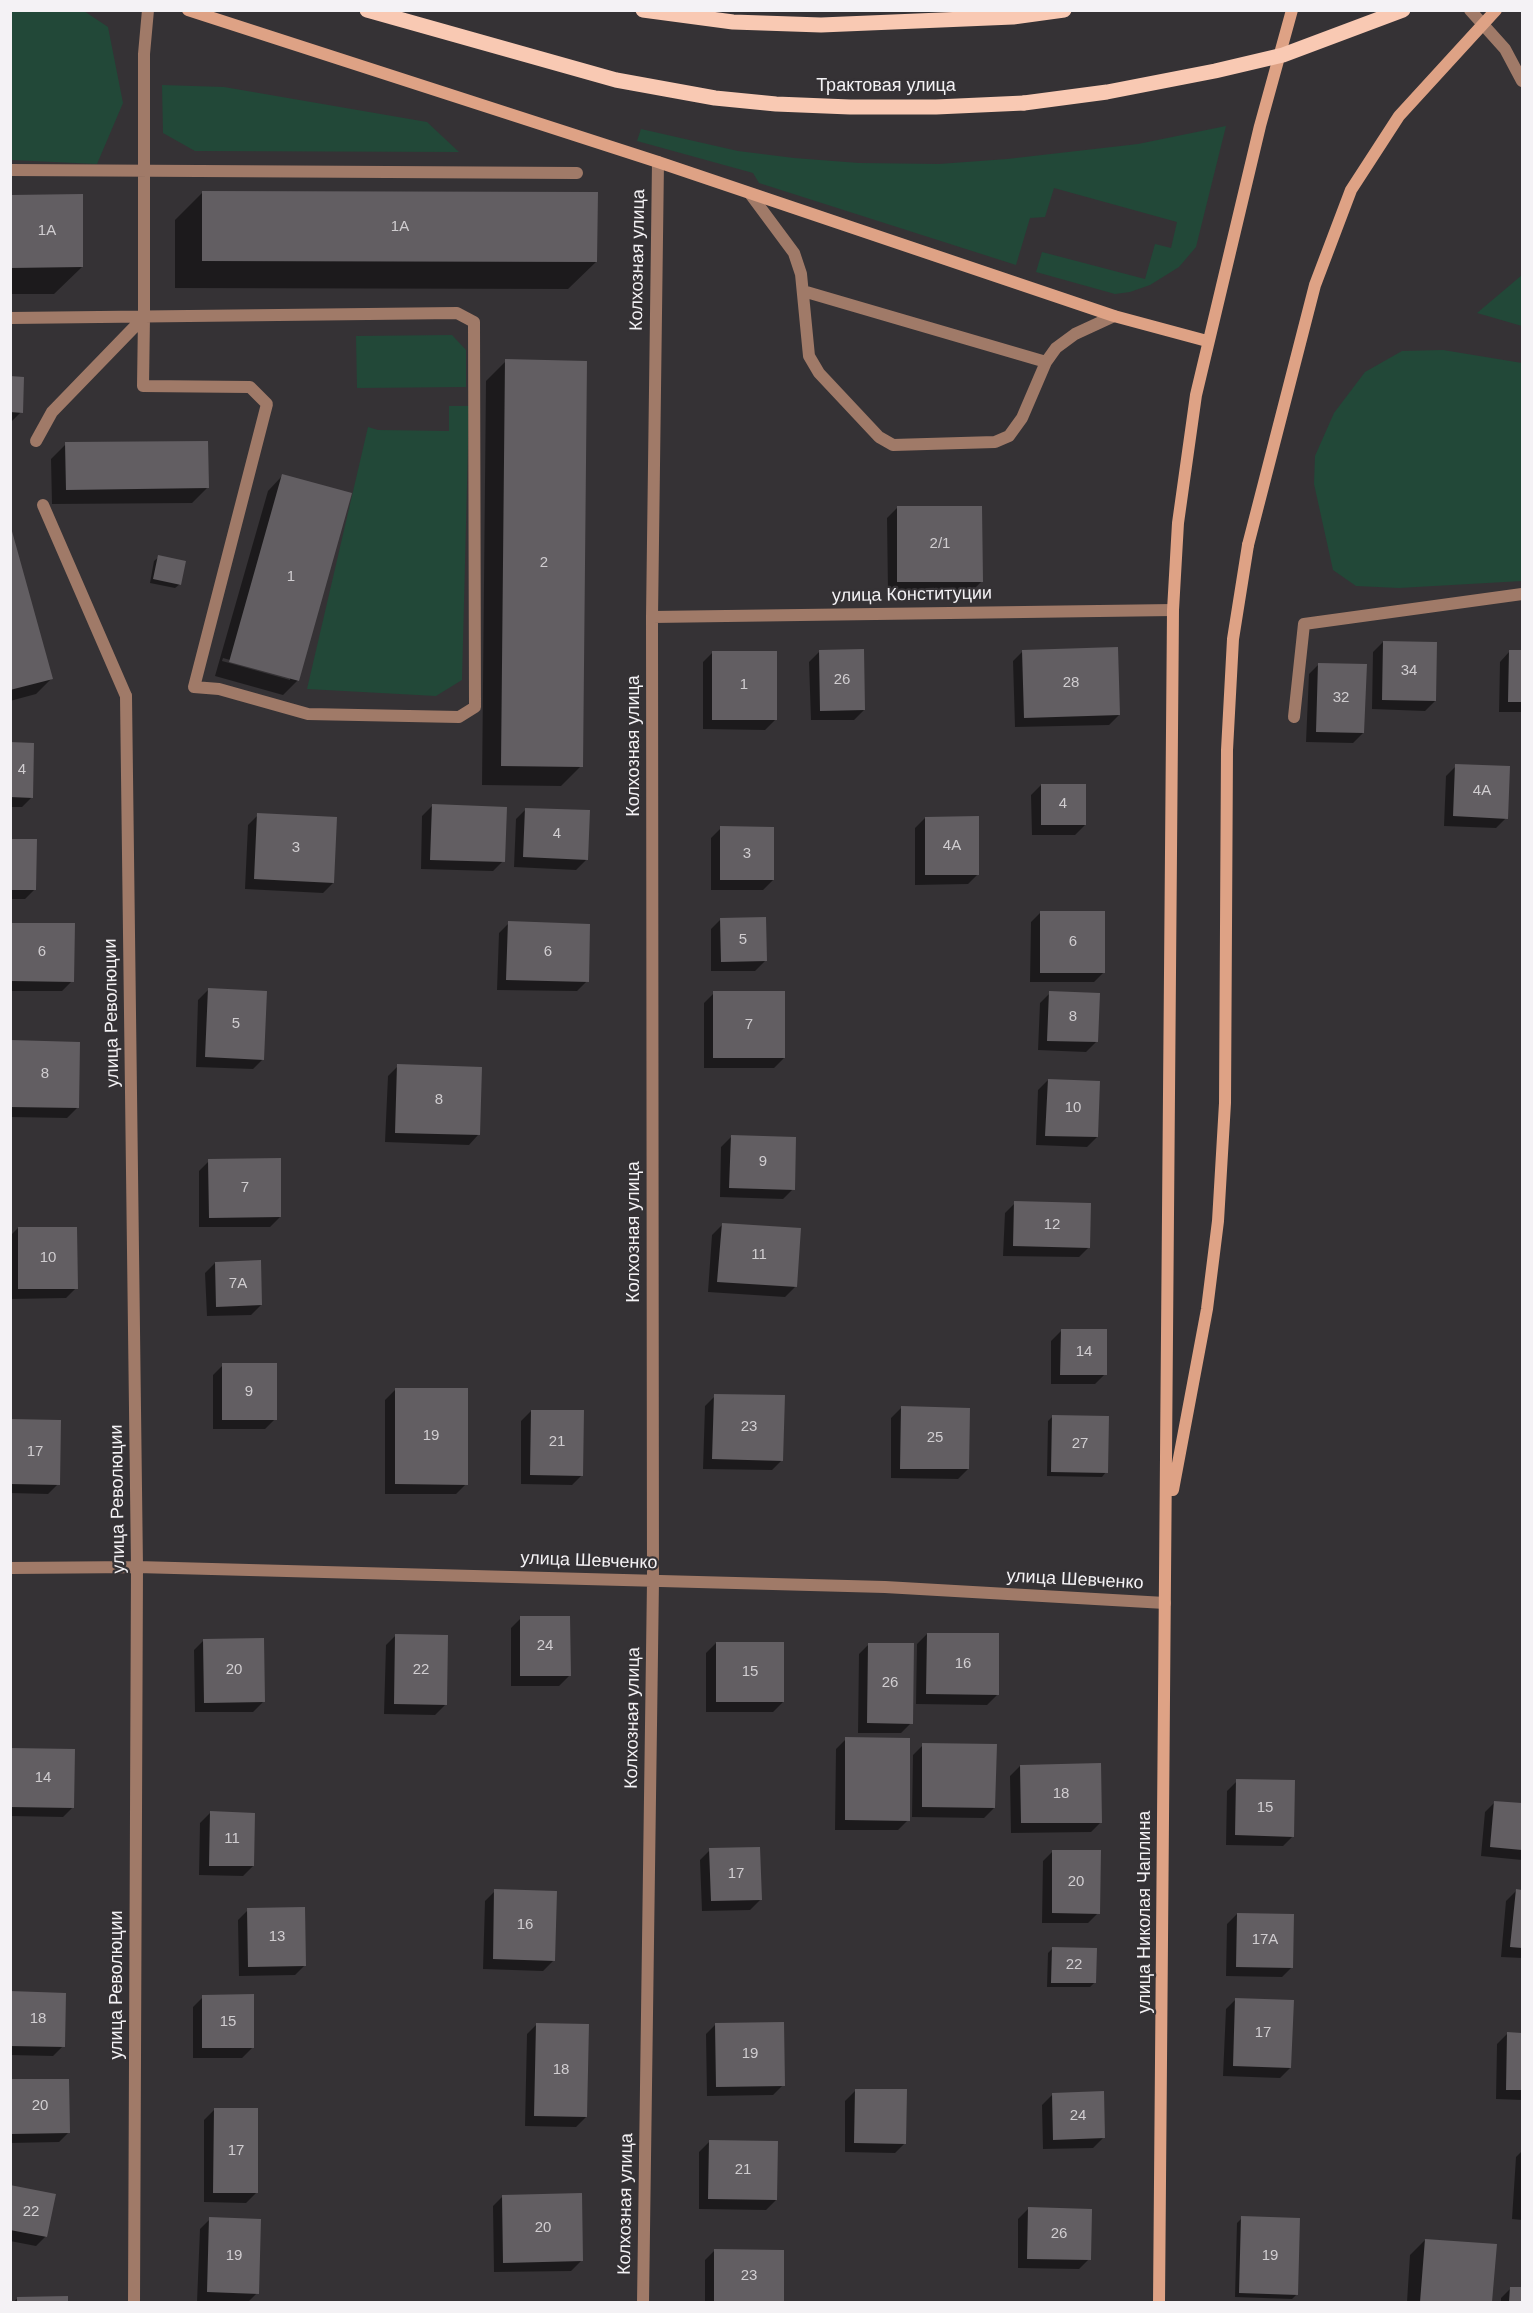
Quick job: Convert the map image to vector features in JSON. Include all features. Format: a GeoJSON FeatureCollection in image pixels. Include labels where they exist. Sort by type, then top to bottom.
{"type":"FeatureCollection","features":[{"type":"Feature","properties":{"kind":"main road","name":"Трактовая улица"},"geometry":{"type":"LineString","coordinates":[[367,10],[616,80],[715,98],[776,104],[850,107],[936,107],[1024,103],[1174,80],[1260,60],[1376,23],[1403,10]]}},
{"type":"Feature","properties":{"kind":"main road"},"geometry":{"type":"LineString","coordinates":[[643,10],[734,22],[821,25],[1013,17],[1064,10]]}},
{"type":"Feature","properties":{"kind":"street"},"geometry":{"type":"LineString","coordinates":[[10,318],[144,317],[457,313],[474,322],[475,706],[459,717],[308,714],[219,690],[194,687],[267,404],[250,387],[143,386],[144,317],[144,54],[148,10]]}},
{"type":"Feature","properties":{"kind":"street"},"geometry":{"type":"LineString","coordinates":[[188,10],[658,162],[1114,316],[1207,341]]}},
{"type":"Feature","properties":{"kind":"street"},"geometry":{"type":"LineString","coordinates":[[986,10],[1013,17]]}},
{"type":"Feature","properties":{"kind":"street"},"geometry":{"type":"LineString","coordinates":[[1167,1521],[1173,610],[1179,511],[1207,341],[1292,10]]}},
{"type":"Feature","properties":{"kind":"street"},"geometry":{"type":"LineString","coordinates":[[1470,10],[1505,49],[1522,81]]}},
{"type":"Feature","properties":{"kind":"street"},"geometry":{"type":"LineString","coordinates":[[1167,1521],[1207,1309],[1218,1221],[1224,1102],[1227,750],[1233,639],[1248,545],[1315,285],[1351,189],[1399,116],[1496,10]]}},
{"type":"Feature","properties":{"kind":"street","name":"Колхозная улица"},"geometry":{"type":"LineString","coordinates":[[643,2302],[653,1581],[652,617],[658,162]]}},
{"type":"Feature","properties":{"kind":"street"},"geometry":{"type":"LineString","coordinates":[[10,170],[577,172]]}},
{"type":"Feature","properties":{"kind":"street"},"geometry":{"type":"LineString","coordinates":[[751,195],[794,253],[803,291],[809,356],[819,372],[879,436],[893,445],[995,442],[1010,436],[1022,418],[1046,362],[1056,348],[1075,334],[1114,316]]}},
{"type":"Feature","properties":{"kind":"street"},"geometry":{"type":"LineString","coordinates":[[803,291],[1046,362]]}},
{"type":"Feature","properties":{"kind":"street"},"geometry":{"type":"LineString","coordinates":[[36,441],[52,412],[144,317]]}},
{"type":"Feature","properties":{"kind":"street","name":"улица Революции"},"geometry":{"type":"LineString","coordinates":[[44,505],[126,696],[137,1567],[134,2302]]}},
{"type":"Feature","properties":{"kind":"street"},"geometry":{"type":"LineString","coordinates":[[1294,717],[1304,624],[1522,594]]}},
{"type":"Feature","properties":{"kind":"street","name":"улица Конституции"},"geometry":{"type":"LineString","coordinates":[[652,617],[1173,610]]}},
{"type":"Feature","properties":{"kind":"street","name":"улица Николая Чаплина"},"geometry":{"type":"LineString","coordinates":[[1160,2302],[1167,1521]]}},
{"type":"Feature","properties":{"kind":"street","name":"улица Шевченко"},"geometry":{"type":"LineString","coordinates":[[10,1568],[137,1567],[885,1587],[1165,1604]]}},
{"type":"Feature","properties":{"kind":"green space"},"geometry":{"type":"Polygon","coordinates":[[[11,10],[84,11],[108,27],[123,103],[97,164],[11,160],[11,10]]]}},
{"type":"Feature","properties":{"kind":"green space"},"geometry":{"type":"Polygon","coordinates":[[[162,85],[224,87],[427,122],[459,152],[195,151],[163,133],[162,85]]]}},
{"type":"Feature","properties":{"kind":"green space"},"geometry":{"type":"Polygon","coordinates":[[[1226,126],[1196,247],[1179,267],[1150,285],[1115,294],[1036,272],[1042,252],[1145,279],[1155,244],[1171,248],[1177,222],[1054,188],[1045,217],[1030,218],[1016,265],[759,183],[753,173],[637,141],[641,129],[738,151],[794,158],[859,163],[939,164],[1007,159],[1138,144],[1226,126]]]}},
{"type":"Feature","properties":{"kind":"green space"},"geometry":{"type":"Polygon","coordinates":[[[1522,275],[1522,326],[1477,313],[1522,275]]]}},
{"type":"Feature","properties":{"kind":"green space"},"geometry":{"type":"Polygon","coordinates":[[[452,335],[466,350],[466,387],[357,388],[356,336],[452,335]]]}},
{"type":"Feature","properties":{"kind":"green space"},"geometry":{"type":"Polygon","coordinates":[[[1443,350],[1522,363],[1522,581],[1399,588],[1356,586],[1333,570],[1314,484],[1315,456],[1334,413],[1365,372],[1402,351],[1443,350]]]}},
{"type":"Feature","properties":{"kind":"green space"},"geometry":{"type":"Polygon","coordinates":[[[449,406],[469,406],[462,680],[436,696],[307,689],[368,427],[378,430],[449,431],[449,406]]]}},
{"type":"Feature","properties":{"kind":"building"},"geometry":{"type":"Polygon","coordinates":[[[202,191],[598,192],[597,262],[202,261],[202,191]]]}},
{"type":"Feature","properties":{"kind":"building"},"geometry":{"type":"Polygon","coordinates":[[[83,194],[83,267],[10,268],[10,195],[83,194]]]}},
{"type":"Feature","properties":{"kind":"building"},"geometry":{"type":"Polygon","coordinates":[[[505,359],[587,361],[583,767],[501,766],[505,359]]]}},
{"type":"Feature","properties":{"kind":"building"},"geometry":{"type":"Polygon","coordinates":[[[10,376],[24,377],[23,413],[10,412],[10,376]]]}},
{"type":"Feature","properties":{"kind":"building"},"geometry":{"type":"Polygon","coordinates":[[[208,441],[209,488],[66,490],[65,442],[208,441]]]}},
{"type":"Feature","properties":{"kind":"building"},"geometry":{"type":"Polygon","coordinates":[[[282,474],[352,493],[299,681],[229,662],[282,474]]]}},
{"type":"Feature","properties":{"kind":"building"},"geometry":{"type":"Polygon","coordinates":[[[897,506],[982,506],[983,582],[897,582],[897,506]]]}},
{"type":"Feature","properties":{"kind":"building"},"geometry":{"type":"Polygon","coordinates":[[[10,524],[53,679],[10,690],[10,524]]]}},
{"type":"Feature","properties":{"kind":"building"},"geometry":{"type":"Polygon","coordinates":[[[158,555],[186,561],[181,585],[153,579],[158,555]]]}},
{"type":"Feature","properties":{"kind":"building"},"geometry":{"type":"Polygon","coordinates":[[[1383,641],[1437,642],[1436,701],[1382,700],[1383,641]]]}},
{"type":"Feature","properties":{"kind":"building"},"geometry":{"type":"Polygon","coordinates":[[[1118,647],[1120,715],[1024,718],[1022,650],[1118,647]]]}},
{"type":"Feature","properties":{"kind":"building"},"geometry":{"type":"Polygon","coordinates":[[[864,649],[865,710],[820,711],[819,650],[864,649]]]}},
{"type":"Feature","properties":{"kind":"building"},"geometry":{"type":"Polygon","coordinates":[[[1509,650],[1522,650],[1522,702],[1508,702],[1509,650]]]}},
{"type":"Feature","properties":{"kind":"building"},"geometry":{"type":"Polygon","coordinates":[[[712,651],[777,651],[777,720],[712,720],[712,651]]]}},
{"type":"Feature","properties":{"kind":"building"},"geometry":{"type":"Polygon","coordinates":[[[1318,663],[1367,664],[1364,733],[1316,732],[1318,663]]]}},
{"type":"Feature","properties":{"kind":"building"},"geometry":{"type":"Polygon","coordinates":[[[10,742],[34,743],[33,798],[10,797],[10,742]]]}},
{"type":"Feature","properties":{"kind":"building"},"geometry":{"type":"Polygon","coordinates":[[[1455,764],[1510,766],[1508,819],[1453,816],[1455,764]]]}},
{"type":"Feature","properties":{"kind":"building"},"geometry":{"type":"Polygon","coordinates":[[[1041,784],[1086,784],[1086,825],[1041,825],[1041,784]]]}},
{"type":"Feature","properties":{"kind":"building"},"geometry":{"type":"Polygon","coordinates":[[[432,804],[507,807],[505,862],[430,860],[432,804]]]}},
{"type":"Feature","properties":{"kind":"building"},"geometry":{"type":"Polygon","coordinates":[[[525,808],[590,810],[588,860],[523,857],[525,808]]]}},
{"type":"Feature","properties":{"kind":"building"},"geometry":{"type":"Polygon","coordinates":[[[257,813],[337,817],[334,883],[254,879],[257,813]]]}},
{"type":"Feature","properties":{"kind":"building"},"geometry":{"type":"Polygon","coordinates":[[[979,816],[979,875],[925,875],[925,817],[979,816]]]}},
{"type":"Feature","properties":{"kind":"building"},"geometry":{"type":"Polygon","coordinates":[[[720,826],[774,827],[774,880],[720,880],[720,826]]]}},
{"type":"Feature","properties":{"kind":"building"},"geometry":{"type":"Polygon","coordinates":[[[10,839],[37,839],[36,890],[10,890],[10,839]]]}},
{"type":"Feature","properties":{"kind":"building"},"geometry":{"type":"Polygon","coordinates":[[[1040,911],[1105,911],[1105,973],[1040,973],[1040,911]]]}},
{"type":"Feature","properties":{"kind":"building"},"geometry":{"type":"Polygon","coordinates":[[[766,917],[767,961],[721,962],[720,918],[766,917]]]}},
{"type":"Feature","properties":{"kind":"building"},"geometry":{"type":"Polygon","coordinates":[[[508,921],[590,924],[589,982],[506,980],[508,921]]]}},
{"type":"Feature","properties":{"kind":"building"},"geometry":{"type":"Polygon","coordinates":[[[10,923],[75,923],[74,982],[10,981],[10,923]]]}},
{"type":"Feature","properties":{"kind":"building"},"geometry":{"type":"Polygon","coordinates":[[[208,988],[267,991],[264,1060],[205,1057],[208,988]]]}},
{"type":"Feature","properties":{"kind":"building"},"geometry":{"type":"Polygon","coordinates":[[[713,991],[785,991],[785,1058],[713,1058],[713,991]]]}},
{"type":"Feature","properties":{"kind":"building"},"geometry":{"type":"Polygon","coordinates":[[[1049,991],[1100,993],[1098,1042],[1047,1041],[1049,991]]]}},
{"type":"Feature","properties":{"kind":"building"},"geometry":{"type":"Polygon","coordinates":[[[10,1040],[80,1042],[79,1108],[10,1107],[10,1040]]]}},
{"type":"Feature","properties":{"kind":"building"},"geometry":{"type":"Polygon","coordinates":[[[397,1064],[482,1067],[480,1135],[395,1133],[397,1064]]]}},
{"type":"Feature","properties":{"kind":"building"},"geometry":{"type":"Polygon","coordinates":[[[1048,1079],[1100,1081],[1098,1137],[1045,1136],[1048,1079]]]}},
{"type":"Feature","properties":{"kind":"building"},"geometry":{"type":"Polygon","coordinates":[[[731,1135],[796,1137],[795,1190],[729,1188],[731,1135]]]}},
{"type":"Feature","properties":{"kind":"building"},"geometry":{"type":"Polygon","coordinates":[[[281,1158],[281,1217],[209,1218],[208,1159],[281,1158]]]}},
{"type":"Feature","properties":{"kind":"building"},"geometry":{"type":"Polygon","coordinates":[[[1014,1201],[1091,1203],[1090,1248],[1013,1246],[1014,1201]]]}},
{"type":"Feature","properties":{"kind":"building"},"geometry":{"type":"Polygon","coordinates":[[[722,1223],[801,1228],[797,1287],[717,1282],[722,1223]]]}},
{"type":"Feature","properties":{"kind":"building"},"geometry":{"type":"Polygon","coordinates":[[[18,1227],[77,1227],[78,1289],[18,1289],[18,1227]]]}},
{"type":"Feature","properties":{"kind":"building"},"geometry":{"type":"Polygon","coordinates":[[[261,1260],[262,1305],[216,1307],[215,1262],[261,1260]]]}},
{"type":"Feature","properties":{"kind":"building"},"geometry":{"type":"Polygon","coordinates":[[[1061,1329],[1107,1329],[1107,1375],[1060,1375],[1061,1329]]]}},
{"type":"Feature","properties":{"kind":"building"},"geometry":{"type":"Polygon","coordinates":[[[222,1363],[277,1363],[277,1420],[222,1420],[222,1363]]]}},
{"type":"Feature","properties":{"kind":"building"},"geometry":{"type":"Polygon","coordinates":[[[395,1388],[468,1388],[468,1485],[395,1484],[395,1388]]]}},
{"type":"Feature","properties":{"kind":"building"},"geometry":{"type":"Polygon","coordinates":[[[714,1394],[785,1395],[783,1461],[712,1459],[714,1394]]]}},
{"type":"Feature","properties":{"kind":"building"},"geometry":{"type":"Polygon","coordinates":[[[901,1406],[970,1408],[969,1469],[900,1469],[901,1406]]]}},
{"type":"Feature","properties":{"kind":"building"},"geometry":{"type":"Polygon","coordinates":[[[531,1410],[584,1410],[583,1476],[530,1475],[531,1410]]]}},
{"type":"Feature","properties":{"kind":"building"},"geometry":{"type":"Polygon","coordinates":[[[1052,1415],[1109,1416],[1108,1473],[1051,1472],[1052,1415]]]}},
{"type":"Feature","properties":{"kind":"building"},"geometry":{"type":"Polygon","coordinates":[[[10,1419],[61,1420],[60,1485],[10,1484],[10,1419]]]}},
{"type":"Feature","properties":{"kind":"building"},"geometry":{"type":"Polygon","coordinates":[[[520,1616],[570,1616],[571,1676],[520,1676],[520,1616]]]}},
{"type":"Feature","properties":{"kind":"building"},"geometry":{"type":"Polygon","coordinates":[[[927,1633],[999,1633],[999,1695],[926,1694],[927,1633]]]}},
{"type":"Feature","properties":{"kind":"building"},"geometry":{"type":"Polygon","coordinates":[[[395,1634],[448,1635],[447,1705],[394,1704],[395,1634]]]}},
{"type":"Feature","properties":{"kind":"building"},"geometry":{"type":"Polygon","coordinates":[[[264,1638],[265,1702],[204,1703],[203,1639],[264,1638]]]}},
{"type":"Feature","properties":{"kind":"building"},"geometry":{"type":"Polygon","coordinates":[[[716,1642],[784,1642],[784,1702],[716,1702],[716,1642]]]}},
{"type":"Feature","properties":{"kind":"building"},"geometry":{"type":"Polygon","coordinates":[[[868,1643],[914,1643],[913,1724],[867,1723],[868,1643]]]}},
{"type":"Feature","properties":{"kind":"building"},"geometry":{"type":"Polygon","coordinates":[[[845,1737],[910,1738],[910,1821],[845,1820],[845,1737]]]}},
{"type":"Feature","properties":{"kind":"building"},"geometry":{"type":"Polygon","coordinates":[[[922,1743],[997,1744],[995,1808],[922,1807],[922,1743]]]}},
{"type":"Feature","properties":{"kind":"building"},"geometry":{"type":"Polygon","coordinates":[[[10,1748],[75,1749],[74,1808],[10,1807],[10,1748]]]}},
{"type":"Feature","properties":{"kind":"building"},"geometry":{"type":"Polygon","coordinates":[[[1101,1763],[1102,1823],[1021,1823],[1020,1765],[1101,1763]]]}},
{"type":"Feature","properties":{"kind":"building"},"geometry":{"type":"Polygon","coordinates":[[[1236,1779],[1295,1780],[1294,1837],[1235,1835],[1236,1779]]]}},
{"type":"Feature","properties":{"kind":"building"},"geometry":{"type":"Polygon","coordinates":[[[1494,1801],[1522,1803],[1522,1850],[1490,1847],[1494,1801]]]}},
{"type":"Feature","properties":{"kind":"building"},"geometry":{"type":"Polygon","coordinates":[[[210,1811],[255,1813],[254,1866],[209,1866],[210,1811]]]}},
{"type":"Feature","properties":{"kind":"building"},"geometry":{"type":"Polygon","coordinates":[[[760,1847],[762,1900],[711,1901],[709,1848],[760,1847]]]}},
{"type":"Feature","properties":{"kind":"building"},"geometry":{"type":"Polygon","coordinates":[[[1052,1850],[1101,1850],[1100,1914],[1052,1913],[1052,1850]]]}},
{"type":"Feature","properties":{"kind":"building"},"geometry":{"type":"Polygon","coordinates":[[[494,1889],[557,1891],[555,1961],[493,1959],[494,1889]]]}},
{"type":"Feature","properties":{"kind":"building"},"geometry":{"type":"Polygon","coordinates":[[[1516,1889],[1522,1890],[1522,1948],[1510,1947],[1516,1889]]]}},
{"type":"Feature","properties":{"kind":"building"},"geometry":{"type":"Polygon","coordinates":[[[305,1907],[306,1966],[248,1967],[247,1908],[305,1907]]]}},
{"type":"Feature","properties":{"kind":"building"},"geometry":{"type":"Polygon","coordinates":[[[1237,1913],[1294,1914],[1293,1968],[1236,1967],[1237,1913]]]}},
{"type":"Feature","properties":{"kind":"building"},"geometry":{"type":"Polygon","coordinates":[[[1052,1947],[1097,1948],[1096,1983],[1051,1983],[1052,1947]]]}},
{"type":"Feature","properties":{"kind":"building"},"geometry":{"type":"Polygon","coordinates":[[[10,1991],[66,1993],[65,2047],[10,2046],[10,1991]]]}},
{"type":"Feature","properties":{"kind":"building"},"geometry":{"type":"Polygon","coordinates":[[[254,1994],[254,2048],[202,2048],[202,1995],[254,1994]]]}},
{"type":"Feature","properties":{"kind":"building"},"geometry":{"type":"Polygon","coordinates":[[[1235,1998],[1294,2000],[1291,2068],[1233,2066],[1235,1998]]]}},
{"type":"Feature","properties":{"kind":"building"},"geometry":{"type":"Polygon","coordinates":[[[784,2022],[785,2086],[716,2087],[715,2023],[784,2022]]]}},
{"type":"Feature","properties":{"kind":"building"},"geometry":{"type":"Polygon","coordinates":[[[536,2023],[589,2024],[587,2117],[534,2116],[536,2023]]]}},
{"type":"Feature","properties":{"kind":"building"},"geometry":{"type":"Polygon","coordinates":[[[1507,2032],[1522,2033],[1522,2090],[1506,2090],[1507,2032]]]}},
{"type":"Feature","properties":{"kind":"building"},"geometry":{"type":"Polygon","coordinates":[[[10,2079],[69,2079],[70,2133],[10,2134],[10,2079]]]}},
{"type":"Feature","properties":{"kind":"building"},"geometry":{"type":"Polygon","coordinates":[[[855,2089],[907,2089],[906,2144],[854,2143],[855,2089]]]}},
{"type":"Feature","properties":{"kind":"building"},"geometry":{"type":"Polygon","coordinates":[[[1104,2091],[1105,2138],[1053,2140],[1052,2093],[1104,2091]]]}},
{"type":"Feature","properties":{"kind":"building"},"geometry":{"type":"Polygon","coordinates":[[[214,2108],[258,2108],[258,2193],[213,2193],[214,2108]]]}},
{"type":"Feature","properties":{"kind":"building"},"geometry":{"type":"Polygon","coordinates":[[[709,2140],[778,2141],[777,2200],[708,2199],[709,2140]]]}},
{"type":"Feature","properties":{"kind":"building"},"geometry":{"type":"Polygon","coordinates":[[[10,2185],[56,2194],[47,2237],[10,2230],[10,2185]]]}},
{"type":"Feature","properties":{"kind":"building"},"geometry":{"type":"Polygon","coordinates":[[[582,2193],[583,2261],[503,2263],[502,2195],[582,2193]]]}},
{"type":"Feature","properties":{"kind":"building"},"geometry":{"type":"Polygon","coordinates":[[[1028,2207],[1092,2209],[1091,2260],[1027,2259],[1028,2207]]]}},
{"type":"Feature","properties":{"kind":"building"},"geometry":{"type":"Polygon","coordinates":[[[1241,2216],[1300,2218],[1298,2295],[1239,2293],[1241,2216]]]}},
{"type":"Feature","properties":{"kind":"building"},"geometry":{"type":"Polygon","coordinates":[[[209,2217],[261,2219],[259,2294],[207,2292],[209,2217]]]}},
{"type":"Feature","properties":{"kind":"building"},"geometry":{"type":"Polygon","coordinates":[[[1425,2239],[1497,2244],[1492,2302],[1420,2302],[1425,2239]]]}},
{"type":"Feature","properties":{"kind":"building"},"geometry":{"type":"Polygon","coordinates":[[[714,2249],[784,2250],[784,2302],[714,2302],[714,2249]]]}},
{"type":"Feature","properties":{"kind":"building"},"geometry":{"type":"Polygon","coordinates":[[[1510,2287],[1522,2287],[1522,2302],[1509,2302],[1510,2287]]]}},
{"type":"Feature","properties":{"kind":"building"},"geometry":{"type":"Polygon","coordinates":[[[68,2296],[68,2302],[17,2302],[17,2297],[68,2296]]]}}]}
